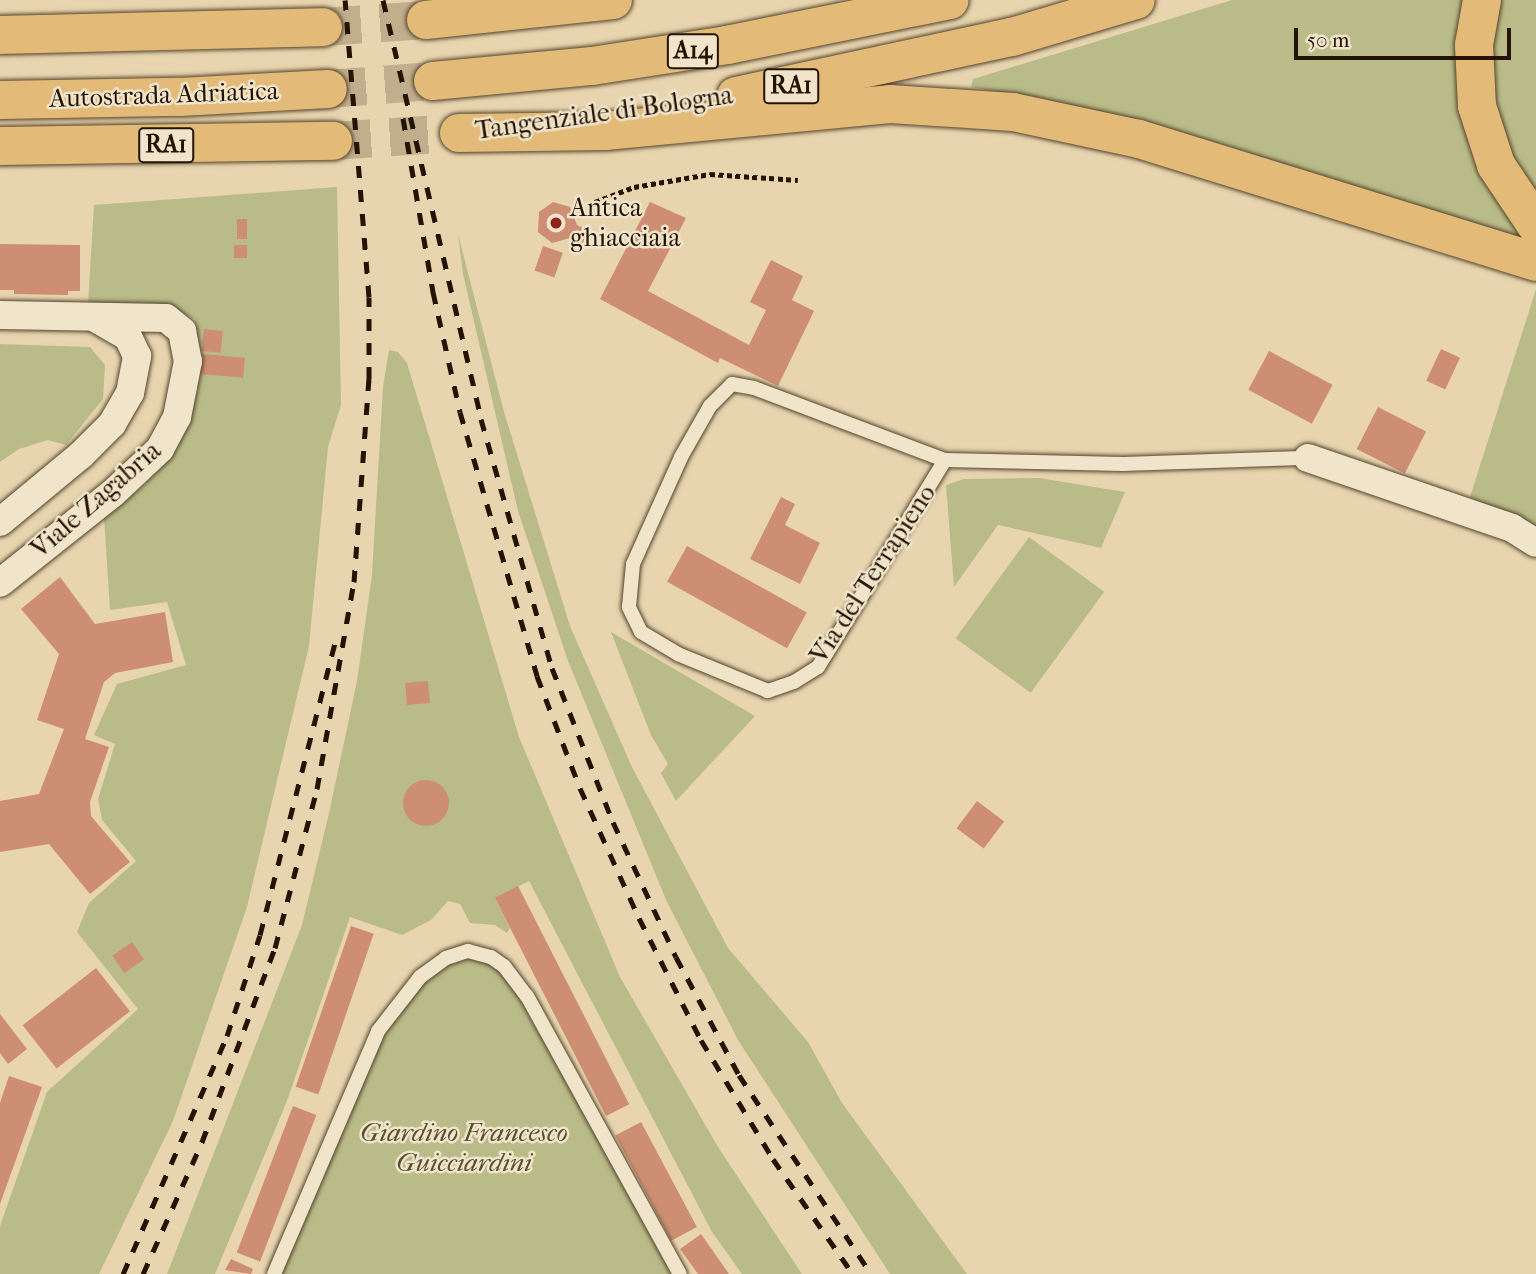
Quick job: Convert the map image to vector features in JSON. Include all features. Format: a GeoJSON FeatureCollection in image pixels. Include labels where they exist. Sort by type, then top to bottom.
{"type":"FeatureCollection","features":[{"type":"Feature","properties":{"kind":"highway"},"geometry":{"type":"LineString","coordinates":[[426,20],[612,0]]}},
{"type":"Feature","properties":{"kind":"highway","name":"A14"},"geometry":{"type":"LineString","coordinates":[[433,81],[592,66],[727,45],[950,0]]}},
{"type":"Feature","properties":{"kind":"highway","name":"Tangenziale di Bologna"},"geometry":{"type":"LineString","coordinates":[[1136,0],[1012,37],[775,90],[615,115],[449,133],[605,131],[890,104],[1013,112],[1139,139],[1536,262]]}},
{"type":"Feature","properties":{"kind":"highway"},"geometry":{"type":"LineString","coordinates":[[1482,0],[1474,45],[1477,106],[1496,165],[1536,225]]}},
{"type":"Feature","properties":{"kind":"highway"},"geometry":{"type":"LineString","coordinates":[[0,35],[323,27]]}},
{"type":"Feature","properties":{"kind":"highway","name":"Autostrada Adriatica"},"geometry":{"type":"LineString","coordinates":[[0,100],[180,97],[328,89]]}},
{"type":"Feature","properties":{"kind":"highway","name":"RA1"},"geometry":{"type":"LineString","coordinates":[[0,146],[333,141]]}},
{"type":"Feature","properties":{"kind":"street"},"geometry":{"type":"LineString","coordinates":[[0,315],[90,317]]}},
{"type":"Feature","properties":{"kind":"street","name":"Viale Zagabria"},"geometry":{"type":"LineString","coordinates":[[0,522],[81,456],[112,424],[130,393],[137,356],[128,337],[113,324],[90,317]]}},
{"type":"Feature","properties":{"kind":"street","name":"Viale Zagabria"},"geometry":{"type":"LineString","coordinates":[[0,583],[113,493],[160,449],[177,417],[188,361],[182,331],[166,317],[90,317]]}},
{"type":"Feature","properties":{"kind":"street","name":"Via del Terrapieno"},"geometry":{"type":"LineString","coordinates":[[1308,458],[1512,528],[1536,543]]}},
{"type":"Feature","properties":{"kind":"lane","name":"Via del Terrapieno"},"geometry":{"type":"LineString","coordinates":[[945,460],[818,667],[794,682],[768,691],[678,654],[641,632],[629,607],[633,564],[681,457],[710,406],[732,384],[754,388],[945,460],[1123,464],[1308,458]]}},
{"type":"Feature","properties":{"kind":"lane"},"geometry":{"type":"LineString","coordinates":[[274,1274],[377,1031],[420,977],[446,958],[468,951],[492,957],[527,996],[680,1274]]}},
{"type":"Feature","properties":{"kind":"path"},"geometry":{"type":"LineString","coordinates":[[579,208],[634,187],[710,174],[798,180]]}},
{"type":"Feature","properties":{"kind":"green space"},"geometry":{"type":"Polygon","coordinates":[[[1232,0],[1466,0],[1527,241],[1096,110],[971,87],[973,79],[1232,0]]]}},
{"type":"Feature","properties":{"kind":"green space"},"geometry":{"type":"Polygon","coordinates":[[[1498,0],[1536,0],[1536,202],[1493,122],[1488,55],[1498,0]]]}},
{"type":"Feature","properties":{"kind":"green space"},"geometry":{"type":"Polygon","coordinates":[[[337,187],[341,405],[328,447],[309,646],[247,907],[173,1121],[99,1274],[0,1274],[0,1226],[47,1092],[138,1009],[77,932],[89,903],[136,861],[102,820],[98,799],[115,744],[94,735],[117,684],[186,665],[167,602],[110,610],[104,517],[145,485],[177,442],[198,390],[195,319],[169,306],[88,304],[94,205],[337,187]]]}},
{"type":"Feature","properties":{"kind":"green space"},"geometry":{"type":"Polygon","coordinates":[[[458,234],[504,412],[570,626],[631,765],[728,948],[808,1042],[842,1103],[967,1274],[890,1274],[738,1040],[667,902],[568,661],[518,511],[463,274],[458,234]]]}},
{"type":"Feature","properties":{"kind":"green space"},"geometry":{"type":"Polygon","coordinates":[[[1536,289],[1536,530],[1470,497],[1536,289]]]}},
{"type":"Feature","properties":{"kind":"green space"},"geometry":{"type":"Polygon","coordinates":[[[0,344],[90,347],[105,365],[103,399],[66,445],[48,440],[19,449],[0,462],[0,344]]]}},
{"type":"Feature","properties":{"kind":"green space"},"geometry":{"type":"Polygon","coordinates":[[[389,350],[398,352],[407,363],[519,737],[620,977],[718,1147],[802,1274],[742,1274],[712,1232],[529,881],[495,898],[510,928],[507,933],[495,925],[470,923],[460,904],[448,901],[431,920],[402,935],[350,917],[287,1101],[215,1274],[167,1274],[302,925],[329,813],[357,681],[372,575],[383,387],[389,350]]]}},
{"type":"Feature","properties":{"kind":"green space"},"geometry":{"type":"Polygon","coordinates":[[[1039,478],[1125,492],[1101,548],[998,525],[954,587],[946,485],[964,479],[1039,478]]]}},
{"type":"Feature","properties":{"kind":"green space"},"geometry":{"type":"Polygon","coordinates":[[[1029,537],[1104,592],[1031,693],[956,638],[1029,537]]]}},
{"type":"Feature","properties":{"kind":"green space"},"geometry":{"type":"Polygon","coordinates":[[[611,632],[755,716],[676,801],[661,773],[668,764],[651,735],[611,632]]]}},
{"type":"Feature","properties":{"kind":"green space","name":"Giardino Francesco Guicciardini"},"geometry":{"type":"Polygon","coordinates":[[[458,952],[504,966],[680,1274],[274,1274],[388,1014],[458,952]]]}},
{"type":"Feature","properties":{"kind":"building","name":"Antica ghiacciaia"},"geometry":{"type":"Polygon","coordinates":[[[553,202],[570,207],[577,225],[589,231],[582,244],[570,238],[552,243],[538,232],[539,212],[553,202]]]}},
{"type":"Feature","properties":{"kind":"building"},"geometry":{"type":"Polygon","coordinates":[[[650,202],[686,218],[648,291],[749,345],[766,310],[750,302],[771,260],[803,276],[792,300],[814,311],[778,386],[720,358],[718,363],[600,299],[650,202]]]}},
{"type":"Feature","properties":{"kind":"building"},"geometry":{"type":"Polygon","coordinates":[[[237,219],[247,219],[247,239],[237,239],[237,219]]]}},
{"type":"Feature","properties":{"kind":"building"},"geometry":{"type":"Polygon","coordinates":[[[0,244],[80,245],[80,291],[68,291],[68,295],[14,294],[14,290],[0,290],[0,244]]]}},
{"type":"Feature","properties":{"kind":"building"},"geometry":{"type":"Polygon","coordinates":[[[234,245],[247,245],[247,258],[234,258],[234,245]]]}},
{"type":"Feature","properties":{"kind":"building"},"geometry":{"type":"Polygon","coordinates":[[[543,246],[563,253],[554,277],[535,271],[543,246]]]}},
{"type":"Feature","properties":{"kind":"building"},"geometry":{"type":"Polygon","coordinates":[[[204,329],[223,331],[221,353],[202,351],[204,329]]]}},
{"type":"Feature","properties":{"kind":"building"},"geometry":{"type":"Polygon","coordinates":[[[1441,349],[1460,358],[1445,390],[1426,381],[1441,349]]]}},
{"type":"Feature","properties":{"kind":"building"},"geometry":{"type":"Polygon","coordinates":[[[1269,351],[1333,385],[1312,424],[1248,390],[1269,351]]]}},
{"type":"Feature","properties":{"kind":"building"},"geometry":{"type":"Polygon","coordinates":[[[202,354],[245,358],[243,378],[200,374],[202,354]]]}},
{"type":"Feature","properties":{"kind":"building"},"geometry":{"type":"Polygon","coordinates":[[[1378,407],[1426,432],[1405,473],[1357,449],[1378,407]]]}},
{"type":"Feature","properties":{"kind":"building"},"geometry":{"type":"Polygon","coordinates":[[[781,497],[795,504],[785,525],[820,543],[800,584],[750,559],[781,497]]]}},
{"type":"Feature","properties":{"kind":"building"},"geometry":{"type":"Polygon","coordinates":[[[687,546],[807,612],[787,648],[667,582],[687,546]]]}},
{"type":"Feature","properties":{"kind":"building"},"geometry":{"type":"Polygon","coordinates":[[[60,577],[95,624],[165,612],[173,662],[115,673],[104,682],[85,739],[109,747],[90,802],[91,816],[130,862],[90,894],[49,844],[0,852],[0,801],[39,794],[64,729],[37,720],[59,654],[21,609],[60,577]]]}},
{"type":"Feature","properties":{"kind":"building"},"geometry":{"type":"Polygon","coordinates":[[[428,681],[430,703],[407,705],[405,683],[428,681]]]}},
{"type":"Feature","properties":{"kind":"building"},"geometry":{"type":"Polygon","coordinates":[[[426,780],[442,787],[449,803],[442,819],[426,826],[410,819],[403,803],[410,787],[426,780]]]}},
{"type":"Feature","properties":{"kind":"building"},"geometry":{"type":"Polygon","coordinates":[[[977,801],[1004,821],[984,849],[957,828],[977,801]]]}},
{"type":"Feature","properties":{"kind":"building"},"geometry":{"type":"Polygon","coordinates":[[[518,886],[629,1104],[606,1116],[495,898],[518,886]]]}},
{"type":"Feature","properties":{"kind":"building"},"geometry":{"type":"Polygon","coordinates":[[[351,926],[374,934],[318,1095],[296,1087],[351,926]]]}},
{"type":"Feature","properties":{"kind":"building"},"geometry":{"type":"Polygon","coordinates":[[[132,942],[144,959],[124,973],[112,956],[132,942]]]}},
{"type":"Feature","properties":{"kind":"building"},"geometry":{"type":"Polygon","coordinates":[[[96,968],[130,1011],[57,1069],[23,1025],[96,968]]]}},
{"type":"Feature","properties":{"kind":"building"},"geometry":{"type":"Polygon","coordinates":[[[0,1014],[27,1049],[8,1064],[0,1053],[0,1014]]]}},
{"type":"Feature","properties":{"kind":"building"},"geometry":{"type":"Polygon","coordinates":[[[9,1076],[42,1087],[0,1204],[0,1103],[9,1076]]]}},
{"type":"Feature","properties":{"kind":"building"},"geometry":{"type":"Polygon","coordinates":[[[293,1106],[316,1115],[260,1262],[237,1253],[293,1106]]]}},
{"type":"Feature","properties":{"kind":"building"},"geometry":{"type":"Polygon","coordinates":[[[641,1122],[697,1227],[671,1241],[615,1136],[641,1122]]]}},
{"type":"Feature","properties":{"kind":"building"},"geometry":{"type":"Polygon","coordinates":[[[701,1234],[729,1274],[698,1274],[680,1249],[701,1234]]]}},
{"type":"Feature","properties":{"kind":"building"},"geometry":{"type":"Polygon","coordinates":[[[231,1259],[253,1269],[251,1274],[225,1270],[231,1259]]]}},
{"type":"Feature","properties":{"kind":"tunnel"},"geometry":{"type":"LineString","coordinates":[[323,27],[426,20]]}},
{"type":"Feature","properties":{"kind":"tunnel"},"geometry":{"type":"LineString","coordinates":[[328,89],[433,81]]}},
{"type":"Feature","properties":{"kind":"tunnel"},"geometry":{"type":"LineString","coordinates":[[333,141],[439,134]]}},
{"type":"Feature","properties":{"kind":"railway"},"geometry":{"type":"LineString","coordinates":[[143,1274],[202,1142],[275,948],[317,789],[354,582],[369,379],[369,297],[345,0]]}},
{"type":"Feature","properties":{"kind":"railway"},"geometry":{"type":"LineString","coordinates":[[383,0],[481,419],[552,668],[613,822],[676,957],[739,1075],[871,1274]]}},
{"type":"Feature","properties":{"kind":"railway"},"geometry":{"type":"LineString","coordinates":[[403,118],[433,292],[460,412],[537,676],[580,788],[639,918],[701,1040],[773,1159],[853,1274]]}},
{"type":"Feature","properties":{"kind":"railway"},"geometry":{"type":"LineString","coordinates":[[123,1274],[227,1036],[260,935],[337,635]]}},
{"type":"Feature","properties":{"kind":"place","name":"Antica ghiacciaia"},"geometry":{"type":"Point","coordinates":[556,223]}}]}
